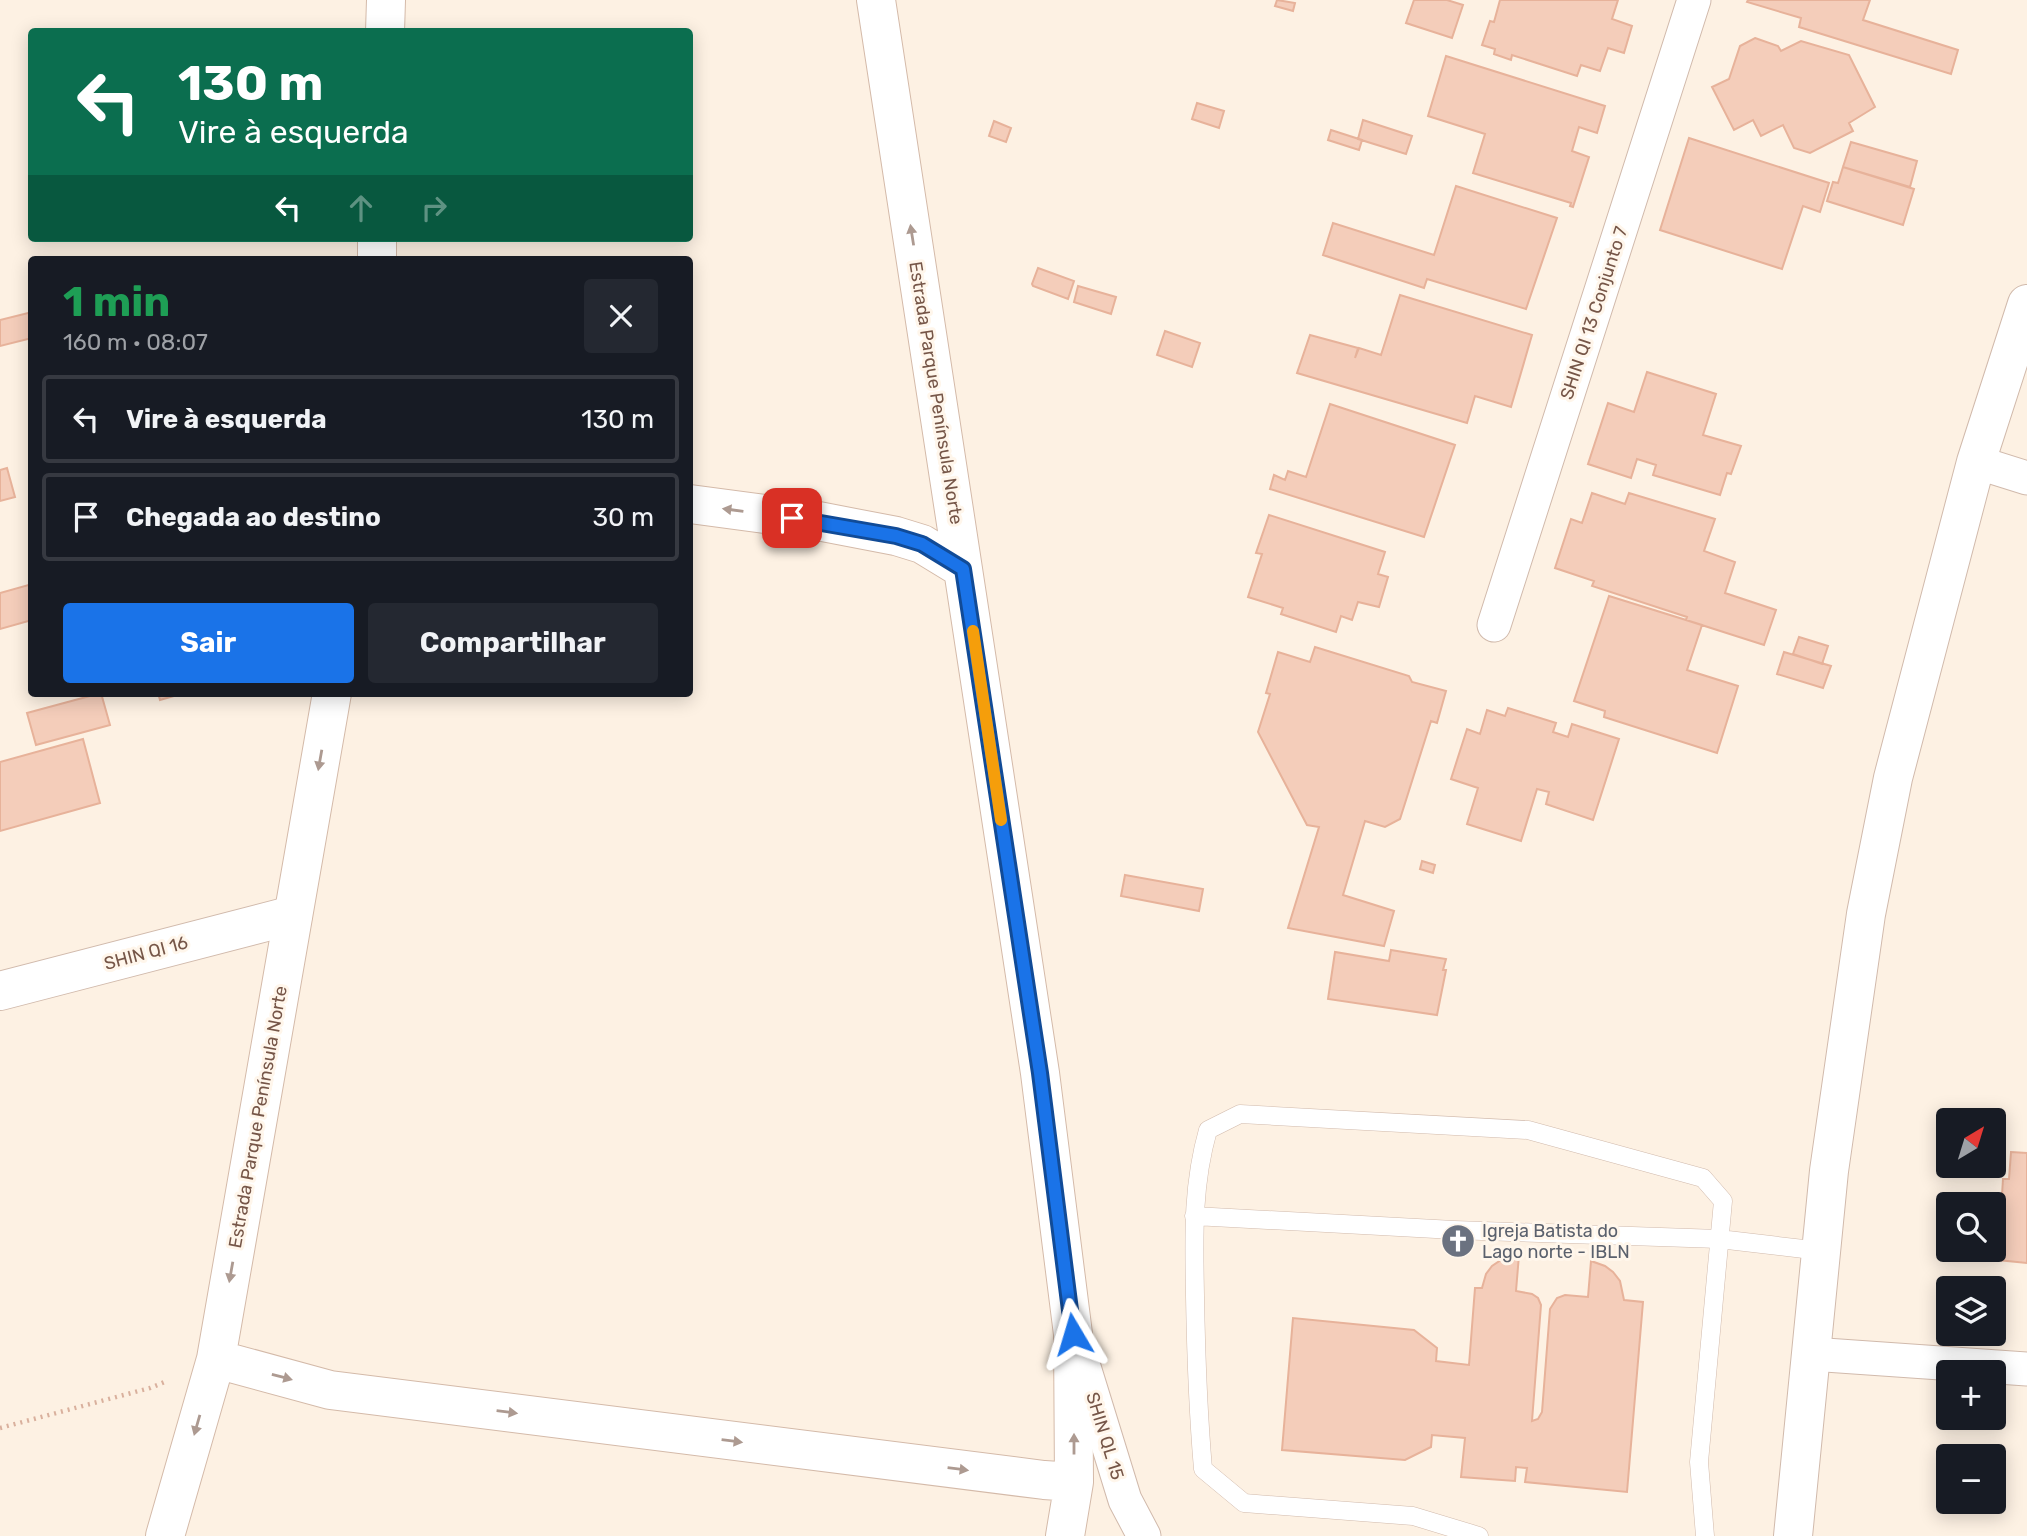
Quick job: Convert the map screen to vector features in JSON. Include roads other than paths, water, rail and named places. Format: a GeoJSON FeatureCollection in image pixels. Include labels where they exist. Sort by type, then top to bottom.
{"type":"FeatureCollection","features":[{"type":"Feature","properties":{"kind":"main road"},"geometry":{"type":"LineString","coordinates":[[385,28],[386,0]]}},
{"type":"Feature","properties":{"kind":"main road","name":"Estrada Parque Península Norte"},"geometry":{"type":"LineString","coordinates":[[876,0],[1040,1073],[1073,1334],[1074,1482],[1066,1536]]}},
{"type":"Feature","properties":{"kind":"main road"},"geometry":{"type":"LineString","coordinates":[[1793,1536],[1829,1171],[1866,914],[1893,778],[1976,462],[2027,304]]}},
{"type":"Feature","properties":{"kind":"main road"},"geometry":{"type":"LineString","coordinates":[[693,504],[818,521],[896,536],[922,544],[963,569]]}},
{"type":"Feature","properties":{"kind":"main road","name":"Estrada Parque Península Norte"},"geometry":{"type":"LineString","coordinates":[[165,1536],[216,1359],[331,697]]}},
{"type":"Feature","properties":{"kind":"main road","name":"SHIN QI 16"},"geometry":{"type":"LineString","coordinates":[[0,991],[293,915]]}},
{"type":"Feature","properties":{"kind":"main road"},"geometry":{"type":"LineString","coordinates":[[216,1359],[330,1390],[1074,1482]]}},
{"type":"Feature","properties":{"kind":"street","name":"SHIN QI 13 Conjunto 7"},"geometry":{"type":"LineString","coordinates":[[1494,625],[1694,0]]}},
{"type":"Feature","properties":{"kind":"street"},"geometry":{"type":"LineString","coordinates":[[1976,462],[2027,478]]}},
{"type":"Feature","properties":{"kind":"street","name":"SHIN QL 15"},"geometry":{"type":"LineString","coordinates":[[1073,1334],[1125,1500],[1144,1536]]}},
{"type":"Feature","properties":{"kind":"street"},"geometry":{"type":"LineString","coordinates":[[1811,1353],[2027,1370]]}},
{"type":"Feature","properties":{"kind":"lane"},"geometry":{"type":"LineString","coordinates":[[1479,1536],[1413,1516],[1244,1503],[1203,1468],[1197,1396],[1194,1216],[1199,1162],[1208,1130],[1240,1114],[1528,1130],[1703,1178],[1723,1201],[1699,1462],[1705,1536]]}},
{"type":"Feature","properties":{"kind":"lane"},"geometry":{"type":"LineString","coordinates":[[1194,1216],[1454,1230],[1719,1240],[1821,1251]]}},
{"type":"Feature","properties":{"kind":"place","name":"Igreja Batista do Lago norte - IBLN"},"geometry":{"type":"Point","coordinates":[1458,1241]}}]}
